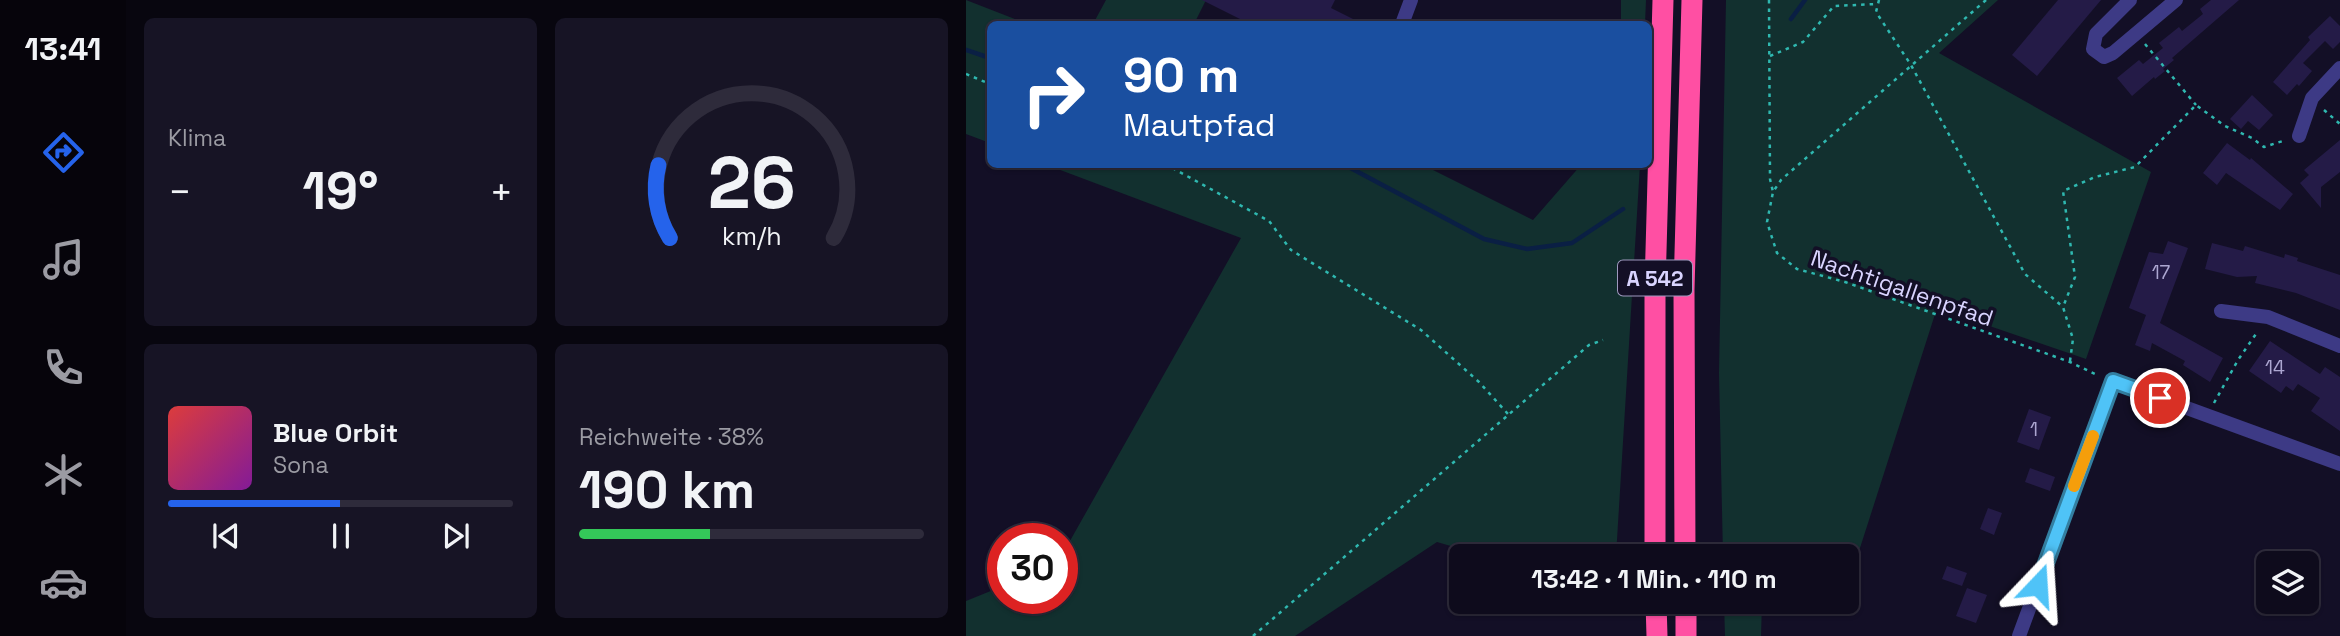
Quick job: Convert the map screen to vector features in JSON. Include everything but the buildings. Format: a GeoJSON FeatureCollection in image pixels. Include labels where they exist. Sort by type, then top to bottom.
{"type":"FeatureCollection","features":[{"type":"Feature","properties":{"kind":"highway","name":"A 542"},"geometry":{"type":"LineString","coordinates":[[1655,544],[1655,287],[1663,0]]}},
{"type":"Feature","properties":{"kind":"highway","name":"A 542"},"geometry":{"type":"LineString","coordinates":[[1685,544],[1684,290],[1692,0]]}},
{"type":"Feature","properties":{"kind":"highway"},"geometry":{"type":"LineString","coordinates":[[1656,614],[1657,636]]}},
{"type":"Feature","properties":{"kind":"highway"},"geometry":{"type":"LineString","coordinates":[[1686,614],[1686,636]]}},
{"type":"Feature","properties":{"kind":"street"},"geometry":{"type":"LineString","coordinates":[[1403,21],[1411,0]]}},
{"type":"Feature","properties":{"kind":"street"},"geometry":{"type":"LineString","coordinates":[[2130,0],[2096,34],[2093,49],[2104,57],[2176,0]]}},
{"type":"Feature","properties":{"kind":"street"},"geometry":{"type":"LineString","coordinates":[[2299,135],[2312,99],[2340,68]]}},
{"type":"Feature","properties":{"kind":"street"},"geometry":{"type":"LineString","coordinates":[[2221,311],[2268,317],[2340,346]]}},
{"type":"Feature","properties":{"kind":"street"},"geometry":{"type":"LineString","coordinates":[[2019,636],[2113,381],[2340,464]]}},
{"type":"Feature","properties":{"kind":"path","name":"Nachtigallenpfad"},"geometry":{"type":"LineString","coordinates":[[1769,0],[1770,179],[1773,192],[1767,222],[1777,253],[1797,269],[1845,282],[2070,362],[2113,381]]}},
{"type":"Feature","properties":{"kind":"path"},"geometry":{"type":"LineString","coordinates":[[1773,192],[1781,180],[1986,0]]}},
{"type":"Feature","properties":{"kind":"path"},"geometry":{"type":"LineString","coordinates":[[1770,56],[1803,42],[1835,6],[1879,2],[1876,12],[1911,65],[2025,274],[2063,307],[2073,339],[2070,362]]}},
{"type":"Feature","properties":{"kind":"path"},"geometry":{"type":"LineString","coordinates":[[2136,33],[2196,105],[2225,126],[2252,138],[2264,147],[2299,135]]}},
{"type":"Feature","properties":{"kind":"path"},"geometry":{"type":"LineString","coordinates":[[966,74],[987,83]]}},
{"type":"Feature","properties":{"kind":"path"},"geometry":{"type":"LineString","coordinates":[[2312,99],[2340,124]]}},
{"type":"Feature","properties":{"kind":"path"},"geometry":{"type":"LineString","coordinates":[[2063,307],[2075,277],[2063,191],[2095,177],[2135,167],[2196,105]]}},
{"type":"Feature","properties":{"kind":"path"},"geometry":{"type":"LineString","coordinates":[[1171,168],[1269,221],[1291,250],[1421,330],[1479,382],[1508,414]]}},
{"type":"Feature","properties":{"kind":"path"},"geometry":{"type":"LineString","coordinates":[[2208,415],[2238,360],[2268,317]]}},
{"type":"Feature","properties":{"kind":"path"},"geometry":{"type":"LineString","coordinates":[[1253,636],[1589,345],[1603,340]]}},
{"type":"Feature","properties":{"kind":"green space"},"geometry":{"type":"Polygon","coordinates":[[[966,0],[1020,21],[987,21],[987,142],[966,134],[966,0]]]}},
{"type":"Feature","properties":{"kind":"green space"},"geometry":{"type":"Polygon","coordinates":[[[1106,0],[1206,0],[1196,21],[1095,21],[1106,0]]]}},
{"type":"Feature","properties":{"kind":"green space"},"geometry":{"type":"Polygon","coordinates":[[[1621,0],[1646,0],[1645,21],[1621,21],[1621,0]]]}},
{"type":"Feature","properties":{"kind":"green space"},"geometry":{"type":"Polygon","coordinates":[[[1726,0],[1998,0],[1939,53],[2151,172],[2086,359],[1937,308],[1859,549],[1859,544],[1723,544],[1719,373],[1726,0]]]}},
{"type":"Feature","properties":{"kind":"green space"},"geometry":{"type":"Polygon","coordinates":[[[1055,168],[1429,168],[1533,220],[1578,168],[1640,168],[1617,544],[1449,546],[1437,542],[1295,636],[966,636],[966,601],[987,592],[987,614],[1078,614],[1078,527],[1241,238],[1055,168]]]}},
{"type":"Feature","properties":{"kind":"green space"},"geometry":{"type":"Polygon","coordinates":[[[1724,614],[1762,614],[1761,636],[1725,636],[1724,614]]]}},
{"type":"Feature","properties":{"kind":"waterway"},"geometry":{"type":"LineString","coordinates":[[1791,19],[1805,0]]}},
{"type":"Feature","properties":{"kind":"waterway"},"geometry":{"type":"LineString","coordinates":[[966,50],[987,57]]}},
{"type":"Feature","properties":{"kind":"waterway"},"geometry":{"type":"LineString","coordinates":[[1351,168],[1484,239],[1527,249],[1572,243],[1623,209]]}},
{"type":"Feature","properties":{"kind":"slow traffic"},"geometry":{"type":"LineString","coordinates":[[2074,486],[2093,436]]}},
{"type":"Feature","properties":{"kind":"route"},"geometry":{"type":"LineString","coordinates":[[2038,585],[2113,381],[2160,398]]}}]}
